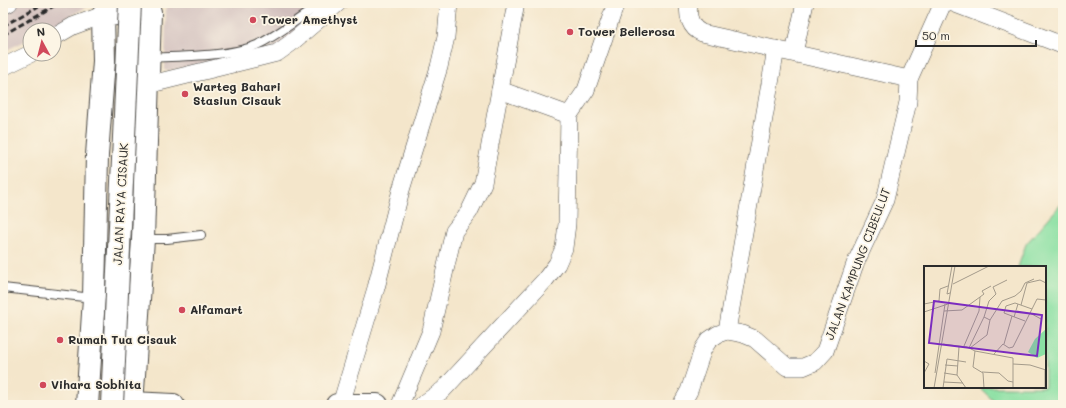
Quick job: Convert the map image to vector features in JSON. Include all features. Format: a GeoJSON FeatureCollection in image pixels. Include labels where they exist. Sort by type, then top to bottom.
{"type":"FeatureCollection","features":[{"type":"Feature","properties":{"kind":"street"},"geometry":{"type":"LineString","coordinates":[[3,6],[9,3]]}},
{"type":"Feature","properties":{"kind":"street","name":"JALAN RAYA CISAUK"},"geometry":{"type":"LineString","coordinates":[[106,405],[123,3]]}},
{"type":"Feature","properties":{"kind":"street","name":"JALAN RAYA CISAUK"},"geometry":{"type":"LineString","coordinates":[[126,404],[130,3]]}},
{"type":"Feature","properties":{"kind":"street"},"geometry":{"type":"LineString","coordinates":[[102,84],[116,73],[132,72],[137,74],[147,85],[277,53],[291,44],[338,3]]}},
{"type":"Feature","properties":{"kind":"street"},"geometry":{"type":"LineString","coordinates":[[377,405],[339,405],[376,288],[401,190],[439,66],[446,37],[450,3]]}},
{"type":"Feature","properties":{"kind":"street"},"geometry":{"type":"LineString","coordinates":[[400,405],[430,331],[454,231],[469,212],[483,183],[516,3]]}},
{"type":"Feature","properties":{"kind":"street"},"geometry":{"type":"LineString","coordinates":[[422,405],[443,390],[461,372],[545,280],[557,264],[564,248],[567,224],[570,115],[586,90],[616,3]]}},
{"type":"Feature","properties":{"kind":"street"},"geometry":{"type":"LineString","coordinates":[[689,3],[688,13],[695,30],[702,33],[909,79]]}},
{"type":"Feature","properties":{"kind":"street"},"geometry":{"type":"LineString","coordinates":[[794,54],[804,3]]}},
{"type":"Feature","properties":{"kind":"street","name":"JALAN KAMPUNG CIBEULUT"},"geometry":{"type":"LineString","coordinates":[[727,331],[743,334],[755,339],[787,367],[803,367],[809,365],[815,362],[825,351],[855,264],[885,200],[908,102],[909,79],[943,3]]}},
{"type":"Feature","properties":{"kind":"street"},"geometry":{"type":"LineString","coordinates":[[953,3],[1062,45]]}},
{"type":"Feature","properties":{"kind":"street"},"geometry":{"type":"LineString","coordinates":[[62,32],[73,26],[103,15],[150,7]]}},
{"type":"Feature","properties":{"kind":"street","name":"JALAN RAYA CISAUK"},"geometry":{"type":"LineString","coordinates":[[126,404],[142,239],[150,7]]}},
{"type":"Feature","properties":{"kind":"street","name":"JALAN RAYA CISAUK"},"geometry":{"type":"LineString","coordinates":[[87,405],[94,298],[97,155],[104,61],[103,15]]}},
{"type":"Feature","properties":{"kind":"street"},"geometry":{"type":"LineString","coordinates":[[681,405],[689,391],[703,349],[709,340],[727,331],[776,49]]}},
{"type":"Feature","properties":{"kind":"street"},"geometry":{"type":"LineString","coordinates":[[3,67],[22,58]]}},
{"type":"Feature","properties":{"kind":"street"},"geometry":{"type":"LineString","coordinates":[[500,90],[570,115]]}},
{"type":"Feature","properties":{"kind":"street"},"geometry":{"type":"LineString","coordinates":[[126,404],[173,405]]}},
{"type":"Feature","properties":{"kind":"lane"},"geometry":{"type":"LineString","coordinates":[[149,58],[218,53],[247,49],[260,44],[322,3]]}},
{"type":"Feature","properties":{"kind":"lane"},"geometry":{"type":"LineString","coordinates":[[142,239],[201,235]]}},
{"type":"Feature","properties":{"kind":"lane"},"geometry":{"type":"LineString","coordinates":[[3,288],[94,298]]}},
{"type":"Feature","properties":{"kind":"shaded area"},"geometry":{"type":"Polygon","coordinates":[[[94,3],[60,22],[22,22],[22,42],[3,52],[3,4],[94,3]]]}},
{"type":"Feature","properties":{"kind":"shaded area"},"geometry":{"type":"Polygon","coordinates":[[[166,3],[341,3],[276,54],[165,71],[166,3]]]}},
{"type":"Feature","properties":{"kind":"green space"},"geometry":{"type":"Polygon","coordinates":[[[1063,202],[1063,405],[998,405],[980,388],[1046,388],[1046,266],[1018,266],[1026,244],[1063,202]]]}},
{"type":"Feature","properties":{"kind":"railway"},"geometry":{"type":"LineString","coordinates":[[3,26],[44,3]]}},
{"type":"Feature","properties":{"kind":"railway"},"geometry":{"type":"LineString","coordinates":[[3,35],[59,3]]}},
{"type":"Feature","properties":{"kind":"place","name":"Tower Amethyst"},"geometry":{"type":"Point","coordinates":[253,20]}},
{"type":"Feature","properties":{"kind":"place","name":"Tower Bellerosa"},"geometry":{"type":"Point","coordinates":[570,32]}},
{"type":"Feature","properties":{"kind":"place","name":"Warteg Bahari Stasiun Cisauk"},"geometry":{"type":"Point","coordinates":[185,94]}},
{"type":"Feature","properties":{"kind":"place","name":"Alfamart"},"geometry":{"type":"Point","coordinates":[182,310]}},
{"type":"Feature","properties":{"kind":"place","name":"Rumah Tua Cisauk"},"geometry":{"type":"Point","coordinates":[60,340]}},
{"type":"Feature","properties":{"kind":"place","name":"Vihara Sobhita"},"geometry":{"type":"Point","coordinates":[43,385]}}]}
